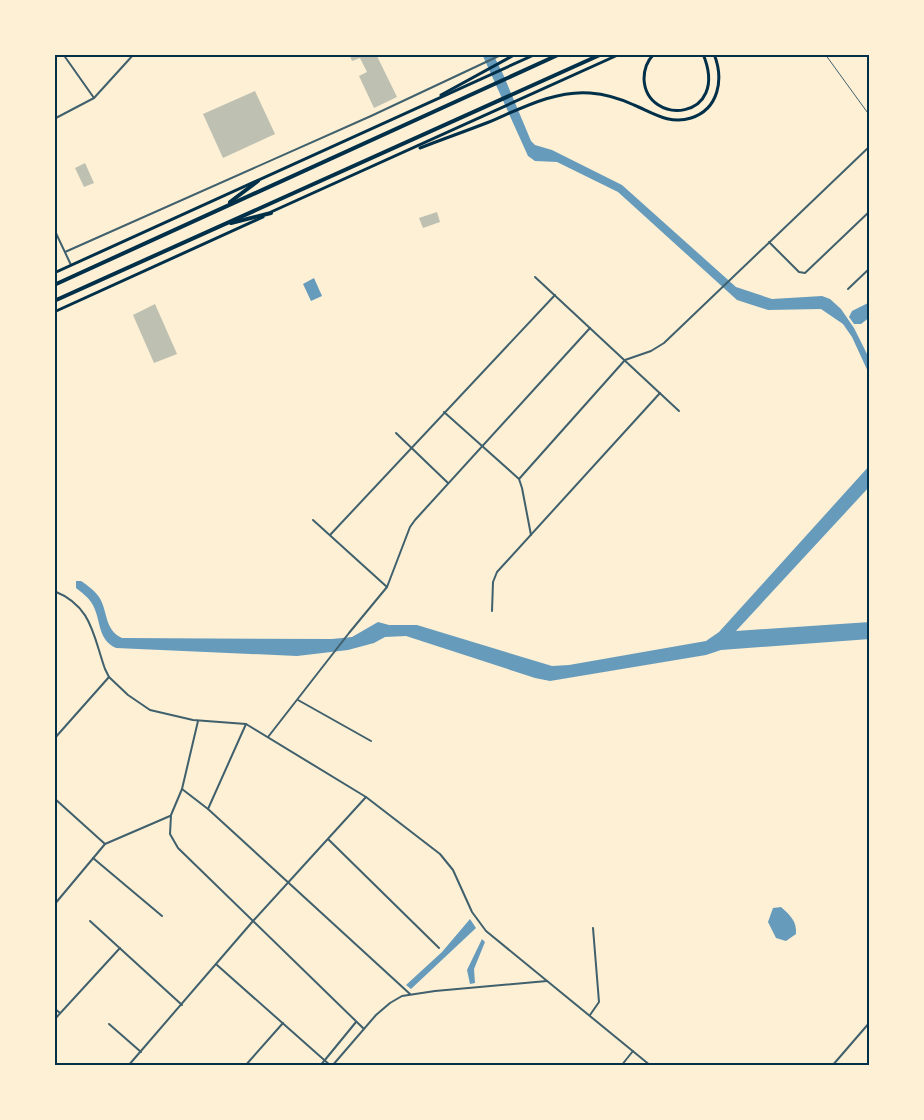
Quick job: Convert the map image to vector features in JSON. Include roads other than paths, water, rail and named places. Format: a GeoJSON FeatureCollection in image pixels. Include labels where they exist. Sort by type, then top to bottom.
{"type":"FeatureCollection","features":[{"type":"Feature","properties":{"kind":"highway"},"geometry":{"type":"LineString","coordinates":[[54,285],[560,54]]}},
{"type":"Feature","properties":{"kind":"highway"},"geometry":{"type":"LineString","coordinates":[[54,301],[602,54]]}},
{"type":"Feature","properties":{"kind":"highway"},"geometry":{"type":"LineString","coordinates":[[223,207],[258,181]]}},
{"type":"Feature","properties":{"kind":"highway"},"geometry":{"type":"LineString","coordinates":[[219,227],[271,213]]}},
{"type":"Feature","properties":{"kind":"main road"},"geometry":{"type":"LineString","coordinates":[[404,114],[516,54]]}},
{"type":"Feature","properties":{"kind":"main road"},"geometry":{"type":"LineString","coordinates":[[54,273],[536,54]]}},
{"type":"Feature","properties":{"kind":"main road"},"geometry":{"type":"LineString","coordinates":[[54,312],[620,54]]}},
{"type":"Feature","properties":{"kind":"main road"},"geometry":{"type":"LineString","coordinates":[[654,54],[645,67],[646,87],[655,103],[673,111],[694,106],[706,94],[709,78],[703,54]]}},
{"type":"Feature","properties":{"kind":"main road"},"geometry":{"type":"LineString","coordinates":[[398,156],[563,95],[591,93],[633,104],[667,120],[680,121],[691,118],[703,113],[717,94],[720,72],[714,54]]}},
{"type":"Feature","properties":{"kind":"street"},"geometry":{"type":"LineString","coordinates":[[63,54],[94,98]]}},
{"type":"Feature","properties":{"kind":"street"},"geometry":{"type":"LineString","coordinates":[[54,118],[94,98],[134,54]]}},
{"type":"Feature","properties":{"kind":"street"},"geometry":{"type":"LineString","coordinates":[[65,252],[371,116],[503,54]]}},
{"type":"Feature","properties":{"kind":"street"},"geometry":{"type":"LineString","coordinates":[[519,479],[625,360],[659,346],[870,146]]}},
{"type":"Feature","properties":{"kind":"street"},"geometry":{"type":"LineString","coordinates":[[770,242],[803,274],[870,211]]}},
{"type":"Feature","properties":{"kind":"street"},"geometry":{"type":"LineString","coordinates":[[54,229],[71,265]]}},
{"type":"Feature","properties":{"kind":"street"},"geometry":{"type":"LineString","coordinates":[[848,289],[870,268]]}},
{"type":"Feature","properties":{"kind":"street"},"geometry":{"type":"LineString","coordinates":[[535,277],[679,411]]}},
{"type":"Feature","properties":{"kind":"street"},"geometry":{"type":"LineString","coordinates":[[330,535],[555,295]]}},
{"type":"Feature","properties":{"kind":"street"},"geometry":{"type":"LineString","coordinates":[[268,737],[387,587],[410,527],[590,328]]}},
{"type":"Feature","properties":{"kind":"street"},"geometry":{"type":"LineString","coordinates":[[492,611],[495,576],[660,393]]}},
{"type":"Feature","properties":{"kind":"street"},"geometry":{"type":"LineString","coordinates":[[444,412],[519,479],[531,536]]}},
{"type":"Feature","properties":{"kind":"street"},"geometry":{"type":"LineString","coordinates":[[396,433],[449,483]]}},
{"type":"Feature","properties":{"kind":"street"},"geometry":{"type":"LineString","coordinates":[[313,520],[387,587]]}},
{"type":"Feature","properties":{"kind":"street"},"geometry":{"type":"LineString","coordinates":[[54,591],[76,603],[84,611],[109,677],[128,695],[150,710],[198,721],[246,724],[366,797],[440,854],[453,870],[472,912],[482,927],[651,1066]]}},
{"type":"Feature","properties":{"kind":"street"},"geometry":{"type":"LineString","coordinates":[[54,739],[109,677]]}},
{"type":"Feature","properties":{"kind":"street"},"geometry":{"type":"LineString","coordinates":[[298,700],[371,741]]}},
{"type":"Feature","properties":{"kind":"street"},"geometry":{"type":"LineString","coordinates":[[198,721],[182,789],[171,815],[172,839],[178,848],[363,1028]]}},
{"type":"Feature","properties":{"kind":"street"},"geometry":{"type":"LineString","coordinates":[[208,809],[246,724]]}},
{"type":"Feature","properties":{"kind":"street"},"geometry":{"type":"LineString","coordinates":[[182,789],[208,809],[410,994]]}},
{"type":"Feature","properties":{"kind":"street"},"geometry":{"type":"LineString","coordinates":[[128,1066],[366,797]]}},
{"type":"Feature","properties":{"kind":"street"},"geometry":{"type":"LineString","coordinates":[[54,798],[105,844]]}},
{"type":"Feature","properties":{"kind":"street"},"geometry":{"type":"LineString","coordinates":[[54,905],[105,844],[171,815]]}},
{"type":"Feature","properties":{"kind":"street"},"geometry":{"type":"LineString","coordinates":[[328,839],[439,948]]}},
{"type":"Feature","properties":{"kind":"street"},"geometry":{"type":"LineString","coordinates":[[93,858],[162,916]]}},
{"type":"Feature","properties":{"kind":"street"},"geometry":{"type":"LineString","coordinates":[[90,921],[182,1005]]}},
{"type":"Feature","properties":{"kind":"street"},"geometry":{"type":"LineString","coordinates":[[590,1015],[599,1002],[593,928]]}},
{"type":"Feature","properties":{"kind":"street"},"geometry":{"type":"LineString","coordinates":[[54,1020],[120,948]]}},
{"type":"Feature","properties":{"kind":"street"},"geometry":{"type":"LineString","coordinates":[[217,965],[332,1066],[363,1028],[390,1003],[410,994],[547,981]]}},
{"type":"Feature","properties":{"kind":"street"},"geometry":{"type":"LineString","coordinates":[[54,1008],[60,1013]]}},
{"type":"Feature","properties":{"kind":"street"},"geometry":{"type":"LineString","coordinates":[[320,1066],[356,1021]]}},
{"type":"Feature","properties":{"kind":"street"},"geometry":{"type":"LineString","coordinates":[[832,1066],[870,1022]]}},
{"type":"Feature","properties":{"kind":"street"},"geometry":{"type":"LineString","coordinates":[[245,1066],[283,1023]]}},
{"type":"Feature","properties":{"kind":"street"},"geometry":{"type":"LineString","coordinates":[[109,1024],[141,1052]]}},
{"type":"Feature","properties":{"kind":"street"},"geometry":{"type":"LineString","coordinates":[[621,1066],[633,1051]]}},
{"type":"Feature","properties":{"kind":"lane"},"geometry":{"type":"LineString","coordinates":[[825,54],[870,116]]}},
{"type":"Feature","properties":{"kind":"water"},"geometry":{"type":"Polygon","coordinates":[[[482,54],[493,54],[531,141],[535,145],[552,150],[622,185],[736,287],[772,299],[822,296],[830,299],[841,309],[854,328],[870,360],[870,376],[852,337],[843,324],[821,309],[768,310],[737,300],[618,192],[557,162],[535,161],[528,156],[482,54]]]}},
{"type":"Feature","properties":{"kind":"water"},"geometry":{"type":"Polygon","coordinates":[[[314,278],[322,296],[311,301],[303,284],[314,278]]]}},
{"type":"Feature","properties":{"kind":"water"},"geometry":{"type":"Polygon","coordinates":[[[870,302],[870,317],[861,324],[854,324],[849,317],[852,311],[870,302]]]}},
{"type":"Feature","properties":{"kind":"water"},"geometry":{"type":"Polygon","coordinates":[[[870,465],[870,486],[736,631],[870,622],[870,639],[721,650],[706,655],[550,681],[406,636],[385,637],[374,643],[348,650],[297,656],[116,648],[102,634],[91,602],[76,588],[76,581],[81,581],[99,597],[109,625],[122,638],[332,639],[352,637],[378,622],[389,625],[417,625],[552,666],[569,665],[706,641],[719,632],[870,465]]]}},
{"type":"Feature","properties":{"kind":"water"},"geometry":{"type":"Polygon","coordinates":[[[781,907],[792,919],[796,929],[796,934],[786,941],[776,938],[768,922],[773,908],[781,907]]]}},
{"type":"Feature","properties":{"kind":"water"},"geometry":{"type":"Polygon","coordinates":[[[470,919],[476,928],[411,989],[406,985],[442,952],[470,919]]]}},
{"type":"Feature","properties":{"kind":"water"},"geometry":{"type":"Polygon","coordinates":[[[482,939],[485,942],[474,969],[475,983],[470,984],[467,970],[482,939]]]}}]}
